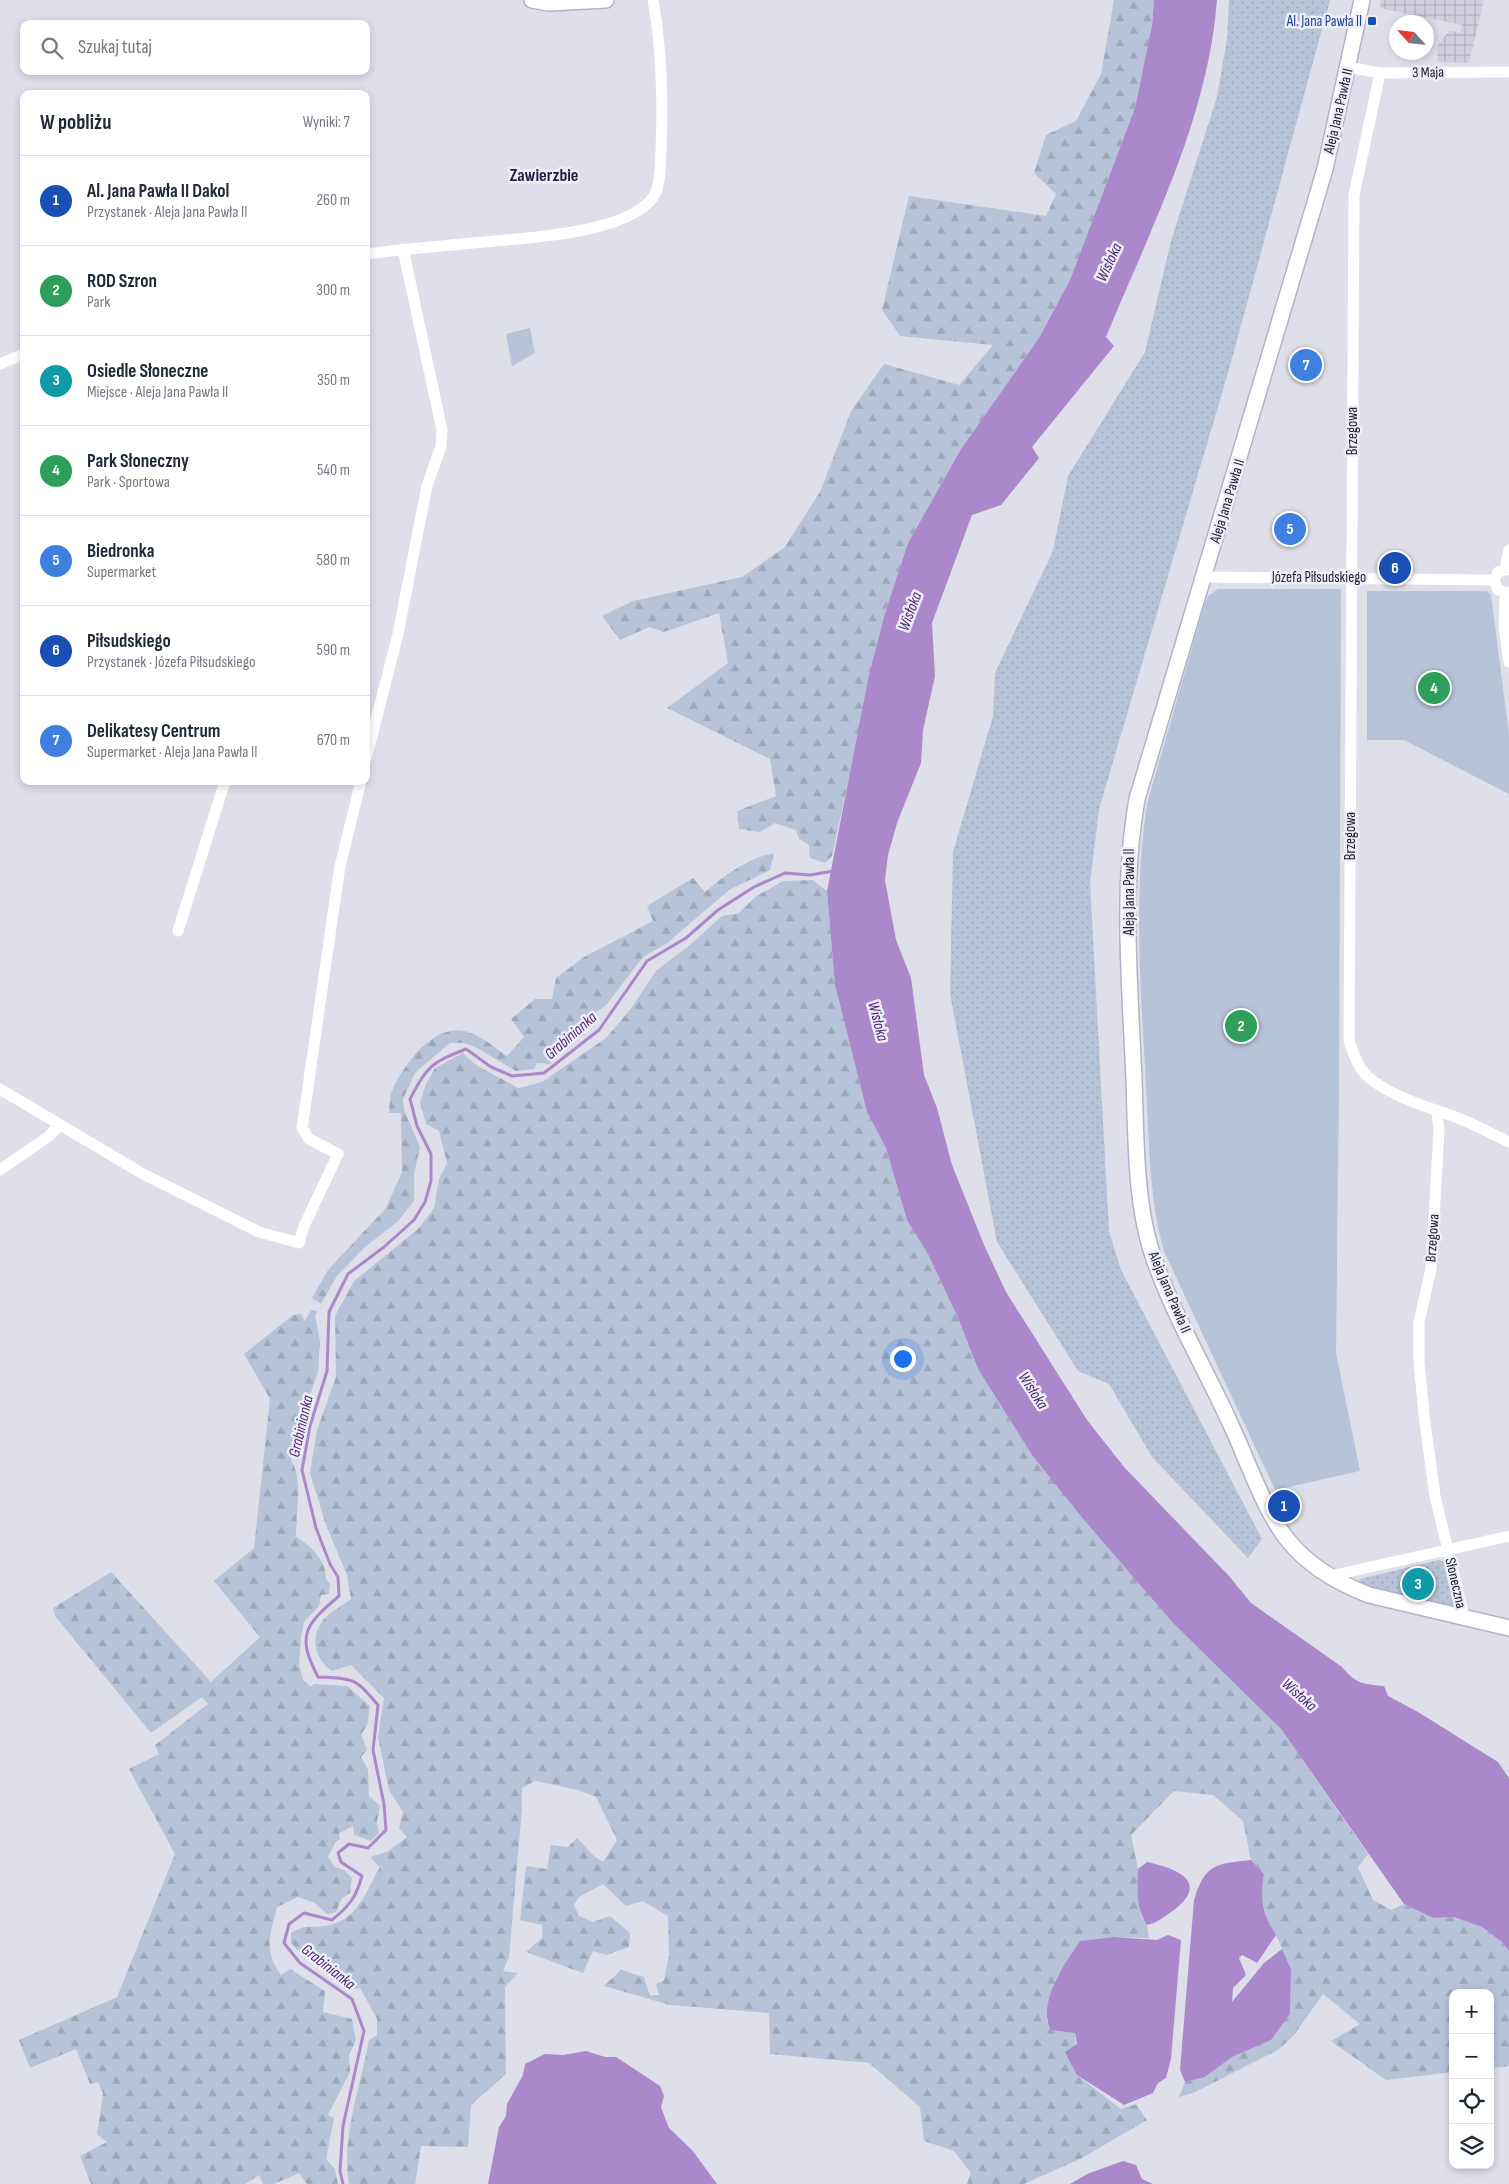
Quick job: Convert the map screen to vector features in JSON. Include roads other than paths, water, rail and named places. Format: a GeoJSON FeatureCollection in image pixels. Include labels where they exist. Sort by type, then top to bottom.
{"type":"FeatureCollection","features":[{"type":"Feature","properties":{"kind":"street"},"geometry":{"type":"LineString","coordinates":[[532,0],[550,3],[606,0]]}},
{"type":"Feature","properties":{"kind":"street"},"geometry":{"type":"LineString","coordinates":[[370,253],[569,233],[610,223],[628,216],[649,200],[656,192],[659,178],[661,134],[660,42],[653,0]]}},
{"type":"Feature","properties":{"kind":"street","name":"Aleja Jana Pawła II"},"geometry":{"type":"LineString","coordinates":[[1362,0],[1325,169],[1137,798],[1130,841],[1129,970],[1135,1107],[1144,1214],[1152,1252],[1176,1312],[1216,1393],[1268,1508],[1286,1539],[1315,1567],[1369,1595],[1509,1628]]}},
{"type":"Feature","properties":{"kind":"street","name":"3 Maja"},"geometry":{"type":"LineString","coordinates":[[1348,67],[1380,73],[1509,72]]}},
{"type":"Feature","properties":{"kind":"street","name":"Brzegowa"},"geometry":{"type":"LineString","coordinates":[[1380,73],[1354,195],[1349,1040],[1365,1074],[1382,1086],[1437,1112],[1439,1130],[1430,1269],[1419,1322],[1419,1363],[1435,1496],[1448,1550]]}},
{"type":"Feature","properties":{"kind":"street"},"geometry":{"type":"LineString","coordinates":[[370,743],[398,634],[427,486],[441,446],[442,430],[403,249]]}},
{"type":"Feature","properties":{"kind":"street"},"geometry":{"type":"LineString","coordinates":[[0,364],[20,356]]}},
{"type":"Feature","properties":{"kind":"street"},"geometry":{"type":"LineString","coordinates":[[1509,550],[1507,569],[1498,572],[1494,580],[1498,590],[1507,593],[1504,627],[1509,662]]}},
{"type":"Feature","properties":{"kind":"street","name":"Józefa Piłsudskiego"},"geometry":{"type":"LineString","coordinates":[[1203,577],[1352,577],[1494,580]]}},
{"type":"Feature","properties":{"kind":"street"},"geometry":{"type":"LineString","coordinates":[[178,931],[224,785]]}},
{"type":"Feature","properties":{"kind":"street"},"geometry":{"type":"LineString","coordinates":[[0,1089],[142,1174],[259,1232],[299,1243],[304,1226],[338,1154],[309,1139],[302,1128],[340,866],[360,785]]}},
{"type":"Feature","properties":{"kind":"street"},"geometry":{"type":"LineString","coordinates":[[1437,1112],[1452,1116],[1509,1142]]}},
{"type":"Feature","properties":{"kind":"street"},"geometry":{"type":"LineString","coordinates":[[0,1170],[49,1136],[59,1125]]}},
{"type":"Feature","properties":{"kind":"street","name":"Słoneczna"},"geometry":{"type":"LineString","coordinates":[[1330,1576],[1509,1536]]}},
{"type":"Feature","properties":{"kind":"street","name":"Słoneczna"},"geometry":{"type":"LineString","coordinates":[[1448,1550],[1464,1617]]}},
{"type":"Feature","properties":{"kind":"water","name":"Wisłoka"},"geometry":{"type":"Polygon","coordinates":[[[1154,0],[1217,0],[1211,44],[1190,130],[1159,214],[1106,337],[1114,346],[1032,447],[1039,458],[1001,505],[972,515],[932,623],[935,676],[923,730],[921,763],[897,823],[888,855],[885,880],[896,940],[911,978],[924,1075],[937,1108],[952,1165],[984,1245],[1006,1292],[1087,1420],[1124,1467],[1229,1576],[1251,1603],[1342,1667],[1356,1680],[1365,1684],[1384,1686],[1388,1696],[1418,1712],[1498,1762],[1509,1778],[1509,1951],[1502,1942],[1482,1927],[1454,1917],[1433,1918],[1404,1904],[1281,1729],[1173,1623],[1085,1521],[1032,1455],[978,1369],[958,1318],[929,1256],[907,1220],[886,1148],[867,1112],[835,985],[827,891],[869,675],[886,610],[908,543],[961,449],[1039,338],[1070,280],[1135,108],[1152,25],[1154,0]]]}},
{"type":"Feature","properties":{"kind":"water"},"geometry":{"type":"Polygon","coordinates":[[[1251,1860],[1264,1874],[1263,1906],[1271,1928],[1276,1935],[1257,1963],[1242,1955],[1239,1958],[1246,1975],[1233,1988],[1232,2002],[1264,1963],[1282,1949],[1291,1969],[1290,2014],[1271,2040],[1232,2057],[1205,2077],[1185,2082],[1180,2070],[1194,1900],[1198,1888],[1208,1872],[1220,1865],[1251,1860]]]}},
{"type":"Feature","properties":{"kind":"water"},"geometry":{"type":"Polygon","coordinates":[[[1147,1862],[1178,1872],[1185,1877],[1189,1884],[1189,1891],[1185,1900],[1174,1910],[1158,1921],[1147,1925],[1139,1905],[1137,1883],[1138,1869],[1147,1862]]]}},
{"type":"Feature","properties":{"kind":"water"},"geometry":{"type":"Polygon","coordinates":[[[1168,1935],[1181,1940],[1171,2059],[1166,2078],[1158,2083],[1153,2093],[1124,2105],[1077,2075],[1065,2052],[1077,2044],[1075,2033],[1051,2030],[1047,2020],[1050,1996],[1067,1960],[1080,1941],[1114,1937],[1157,1940],[1168,1935]]]}},
{"type":"Feature","properties":{"kind":"water"},"geometry":{"type":"Polygon","coordinates":[[[586,2051],[605,2057],[616,2057],[660,2086],[664,2096],[661,2107],[669,2128],[692,2150],[717,2184],[488,2184],[499,2127],[506,2116],[507,2104],[523,2075],[525,2064],[545,2054],[563,2055],[586,2051]]]}},
{"type":"Feature","properties":{"kind":"water"},"geometry":{"type":"Polygon","coordinates":[[[1123,2161],[1136,2165],[1142,2179],[1153,2184],[1070,2184],[1087,2174],[1123,2161]]]}},
{"type":"Feature","properties":{"kind":"waterway","name":"Grabinianka"},"geometry":{"type":"LineString","coordinates":[[343,2184],[340,2171],[343,2126],[364,2031],[352,1999],[300,1963],[284,1943],[289,1924],[304,1913],[332,1920],[347,1906],[354,1896],[362,1876],[341,1862],[338,1853],[349,1844],[368,1848],[386,1830],[384,1804],[373,1750],[378,1705],[364,1689],[353,1681],[340,1678],[318,1677],[307,1651],[306,1641],[312,1623],[339,1596],[338,1577],[330,1564],[316,1528],[302,1470],[310,1426],[327,1371],[329,1312],[348,1274],[384,1247],[414,1220],[425,1202],[431,1181],[431,1154],[417,1126],[410,1099],[421,1079],[432,1066],[466,1049],[491,1067],[512,1076],[544,1073],[599,1030],[647,961],[686,938],[718,910],[754,887],[785,873],[810,875],[834,871]]}},
{"type":"Feature","properties":{"kind":"place","name":"Al. Jana Pawła II"},"geometry":{"type":"Point","coordinates":[1372,21]}},
{"type":"Feature","properties":{"kind":"place","name":"Delikatesy Centrum"},"geometry":{"type":"Point","coordinates":[1306,365]}},
{"type":"Feature","properties":{"kind":"place","name":"Biedronka"},"geometry":{"type":"Point","coordinates":[1290,529]}},
{"type":"Feature","properties":{"kind":"place","name":"Piłsudskiego"},"geometry":{"type":"Point","coordinates":[1395,568]}},
{"type":"Feature","properties":{"kind":"place","name":"Park Słoneczny"},"geometry":{"type":"Point","coordinates":[1434,688]}},
{"type":"Feature","properties":{"kind":"place","name":"ROD Szron"},"geometry":{"type":"Point","coordinates":[1241,1026]}},
{"type":"Feature","properties":{"kind":"place","name":"Al. Jana Pawła II Dakol"},"geometry":{"type":"Point","coordinates":[1284,1506]}},
{"type":"Feature","properties":{"kind":"place","name":"Osiedle Słoneczne"},"geometry":{"type":"Point","coordinates":[1418,1584]}},
{"type":"Feature","properties":{"kind":"district","name":"Zawierzbie"},"geometry":{"type":"Point","coordinates":[544,175]}}]}
